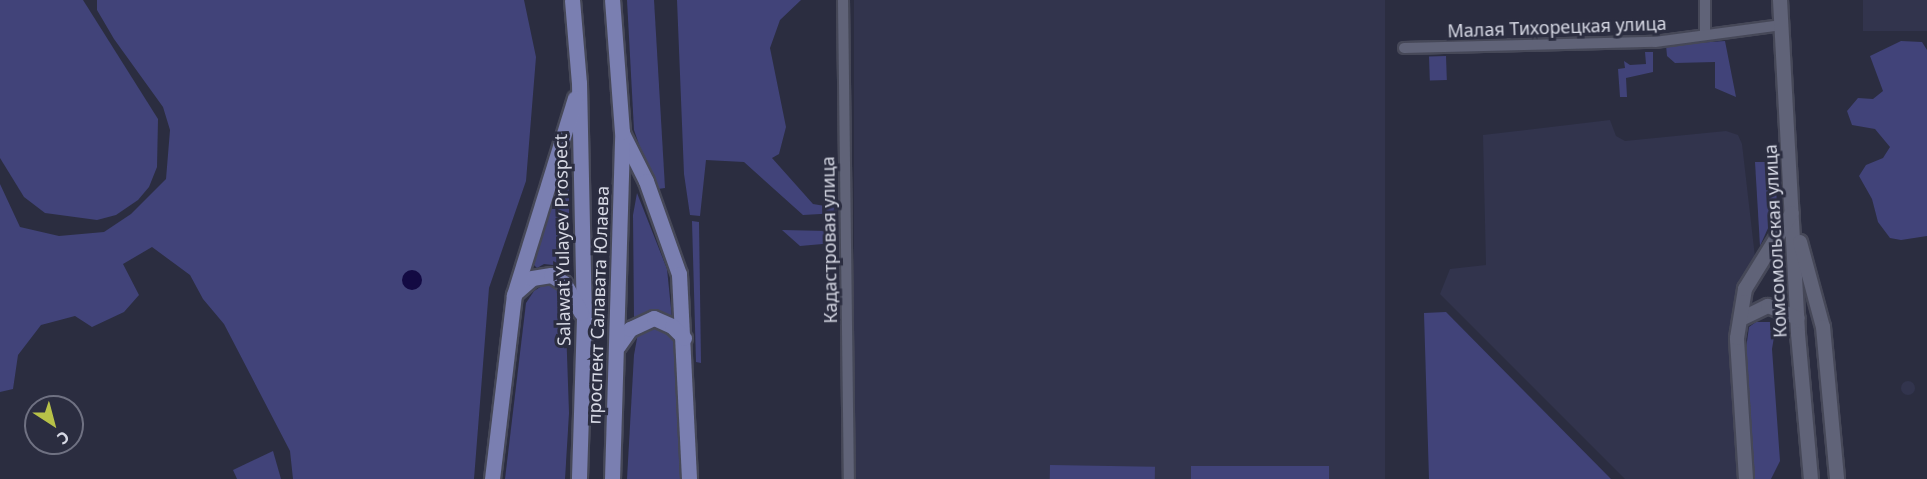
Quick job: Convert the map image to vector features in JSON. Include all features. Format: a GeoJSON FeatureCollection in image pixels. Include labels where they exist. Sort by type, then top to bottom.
{"type":"FeatureCollection","features":[{"type":"Feature","properties":{"kind":"main road","name":"Salawat Yulayev Prospect"},"geometry":{"type":"LineString","coordinates":[[572,0],[579,83],[584,318],[579,479]]}},
{"type":"Feature","properties":{"kind":"main road"},"geometry":{"type":"LineString","coordinates":[[612,0],[622,132],[646,181],[679,274],[684,338],[689,479]]}},
{"type":"Feature","properties":{"kind":"main road","name":"Комсомольская улица"},"geometry":{"type":"LineString","coordinates":[[1780,0],[1798,334],[1811,479]]}},
{"type":"Feature","properties":{"kind":"main road"},"geometry":{"type":"LineString","coordinates":[[492,479],[514,295],[579,83]]}},
{"type":"Feature","properties":{"kind":"main road","name":"проспект Салавата Юлаева"},"geometry":{"type":"LineString","coordinates":[[612,479],[618,346],[622,132]]}},
{"type":"Feature","properties":{"kind":"main road"},"geometry":{"type":"LineString","coordinates":[[1746,479],[1737,374],[1745,289],[1792,213]]}},
{"type":"Feature","properties":{"kind":"main road"},"geometry":{"type":"LineString","coordinates":[[1792,213],[1823,327],[1837,479]]}},
{"type":"Feature","properties":{"kind":"main road"},"geometry":{"type":"LineString","coordinates":[[514,295],[532,278],[551,275],[564,283],[584,318]]}},
{"type":"Feature","properties":{"kind":"main road"},"geometry":{"type":"LineString","coordinates":[[1741,319],[1768,306],[1798,318]]}},
{"type":"Feature","properties":{"kind":"main road"},"geometry":{"type":"LineString","coordinates":[[618,346],[630,329],[654,318],[672,326],[684,338]]}},
{"type":"Feature","properties":{"kind":"street","name":"Кадастровая улица"},"geometry":{"type":"LineString","coordinates":[[843,0],[849,479]]}},
{"type":"Feature","properties":{"kind":"street"},"geometry":{"type":"LineString","coordinates":[[1705,0],[1705,35]]}},
{"type":"Feature","properties":{"kind":"street","name":"Малая Тихорецкая улица"},"geometry":{"type":"LineString","coordinates":[[1404,48],[1655,42],[1782,25]]}},
{"type":"Feature","properties":{"kind":"shaded area"},"geometry":{"type":"Polygon","coordinates":[[[0,0],[83,0],[158,119],[157,167],[149,187],[138,200],[116,215],[97,220],[45,213],[24,197],[0,158],[0,0]]]}},
{"type":"Feature","properties":{"kind":"shaded area"},"geometry":{"type":"Polygon","coordinates":[[[97,0],[524,0],[536,57],[526,181],[489,288],[474,479],[293,479],[290,451],[224,324],[203,299],[190,275],[152,247],[123,264],[139,295],[124,312],[92,327],[75,316],[41,325],[18,355],[13,389],[0,392],[0,184],[20,227],[59,236],[104,232],[131,214],[166,179],[170,130],[163,107],[114,39],[97,10],[97,0]]]}},
{"type":"Feature","properties":{"kind":"shaded area"},"geometry":{"type":"Polygon","coordinates":[[[627,0],[654,0],[665,188],[658,189],[652,182],[634,130],[627,0]]]}},
{"type":"Feature","properties":{"kind":"shaded area"},"geometry":{"type":"Polygon","coordinates":[[[677,0],[801,0],[780,20],[770,48],[786,127],[779,154],[772,158],[813,204],[837,208],[838,213],[803,215],[744,162],[706,160],[700,216],[690,215],[684,174],[677,0]]]}},
{"type":"Feature","properties":{"kind":"shaded area"},"geometry":{"type":"Polygon","coordinates":[[[854,0],[1385,0],[1385,479],[854,479],[854,0]]]}},
{"type":"Feature","properties":{"kind":"shaded area"},"geometry":{"type":"Polygon","coordinates":[[[1863,0],[1927,0],[1927,31],[1863,31],[1863,0]]]}},
{"type":"Feature","properties":{"kind":"shaded area"},"geometry":{"type":"Polygon","coordinates":[[[1725,41],[1736,97],[1715,88],[1715,62],[1675,63],[1667,56],[1666,45],[1725,41]]]}},
{"type":"Feature","properties":{"kind":"shaded area"},"geometry":{"type":"Polygon","coordinates":[[[1901,41],[1922,42],[1927,50],[1927,236],[1901,240],[1890,238],[1878,222],[1872,199],[1859,176],[1866,165],[1883,158],[1890,147],[1875,129],[1852,125],[1847,111],[1858,98],[1873,99],[1883,91],[1870,56],[1901,41]]]}},
{"type":"Feature","properties":{"kind":"shaded area"},"geometry":{"type":"Polygon","coordinates":[[[1645,52],[1653,52],[1653,72],[1626,78],[1627,97],[1620,97],[1618,69],[1625,68],[1624,61],[1630,65],[1646,64],[1645,52]]]}},
{"type":"Feature","properties":{"kind":"shaded area"},"geometry":{"type":"Polygon","coordinates":[[[1446,56],[1447,80],[1430,81],[1429,57],[1446,56]]]}},
{"type":"Feature","properties":{"kind":"shaded area"},"geometry":{"type":"Polygon","coordinates":[[[1610,120],[1616,136],[1625,141],[1726,131],[1738,135],[1742,144],[1755,257],[1736,300],[1732,337],[1739,479],[1625,479],[1440,294],[1450,269],[1486,265],[1483,135],[1610,120]]]}},
{"type":"Feature","properties":{"kind":"shaded area"},"geometry":{"type":"Polygon","coordinates":[[[1755,162],[1775,162],[1777,208],[1760,246],[1755,162]]]}},
{"type":"Feature","properties":{"kind":"shaded area"},"geometry":{"type":"Polygon","coordinates":[[[563,175],[569,175],[569,260],[562,266],[544,264],[537,268],[532,263],[563,175]]]}},
{"type":"Feature","properties":{"kind":"shaded area"},"geometry":{"type":"Polygon","coordinates":[[[637,193],[667,269],[672,318],[656,312],[634,317],[633,215],[637,193]]]}},
{"type":"Feature","properties":{"kind":"shaded area"},"geometry":{"type":"Polygon","coordinates":[[[692,221],[699,222],[701,363],[696,362],[692,221]]]}},
{"type":"Feature","properties":{"kind":"shaded area"},"geometry":{"type":"Polygon","coordinates":[[[782,230],[828,231],[836,239],[834,243],[800,246],[782,230]]]}},
{"type":"Feature","properties":{"kind":"shaded area"},"geometry":{"type":"Polygon","coordinates":[[[412,270],[419,273],[422,280],[419,287],[412,290],[405,287],[402,280],[405,273],[412,270]]]}},
{"type":"Feature","properties":{"kind":"shaded area"},"geometry":{"type":"Polygon","coordinates":[[[545,284],[560,289],[565,298],[569,413],[565,479],[505,479],[526,303],[534,291],[545,284]]]}},
{"type":"Feature","properties":{"kind":"shaded area"},"geometry":{"type":"Polygon","coordinates":[[[1446,312],[1611,479],[1429,479],[1424,313],[1446,312]]]}},
{"type":"Feature","properties":{"kind":"shaded area"},"geometry":{"type":"Polygon","coordinates":[[[1756,322],[1770,322],[1775,331],[1772,349],[1780,461],[1771,479],[1752,479],[1745,356],[1749,327],[1756,322]]]}},
{"type":"Feature","properties":{"kind":"shaded area"},"geometry":{"type":"Polygon","coordinates":[[[653,327],[665,328],[680,342],[685,479],[627,479],[634,355],[638,333],[653,327]]]}},
{"type":"Feature","properties":{"kind":"shaded area"},"geometry":{"type":"Polygon","coordinates":[[[1908,381],[1913,383],[1915,388],[1913,393],[1908,395],[1903,393],[1901,388],[1903,383],[1908,381]]]}},
{"type":"Feature","properties":{"kind":"shaded area"},"geometry":{"type":"Polygon","coordinates":[[[273,451],[281,479],[237,479],[233,470],[273,451]]]}},
{"type":"Feature","properties":{"kind":"shaded area"},"geometry":{"type":"Polygon","coordinates":[[[1050,465],[1155,467],[1155,479],[1050,479],[1050,465]]]}},
{"type":"Feature","properties":{"kind":"shaded area"},"geometry":{"type":"Polygon","coordinates":[[[1191,466],[1329,466],[1329,479],[1191,479],[1191,466]]]}}]}
